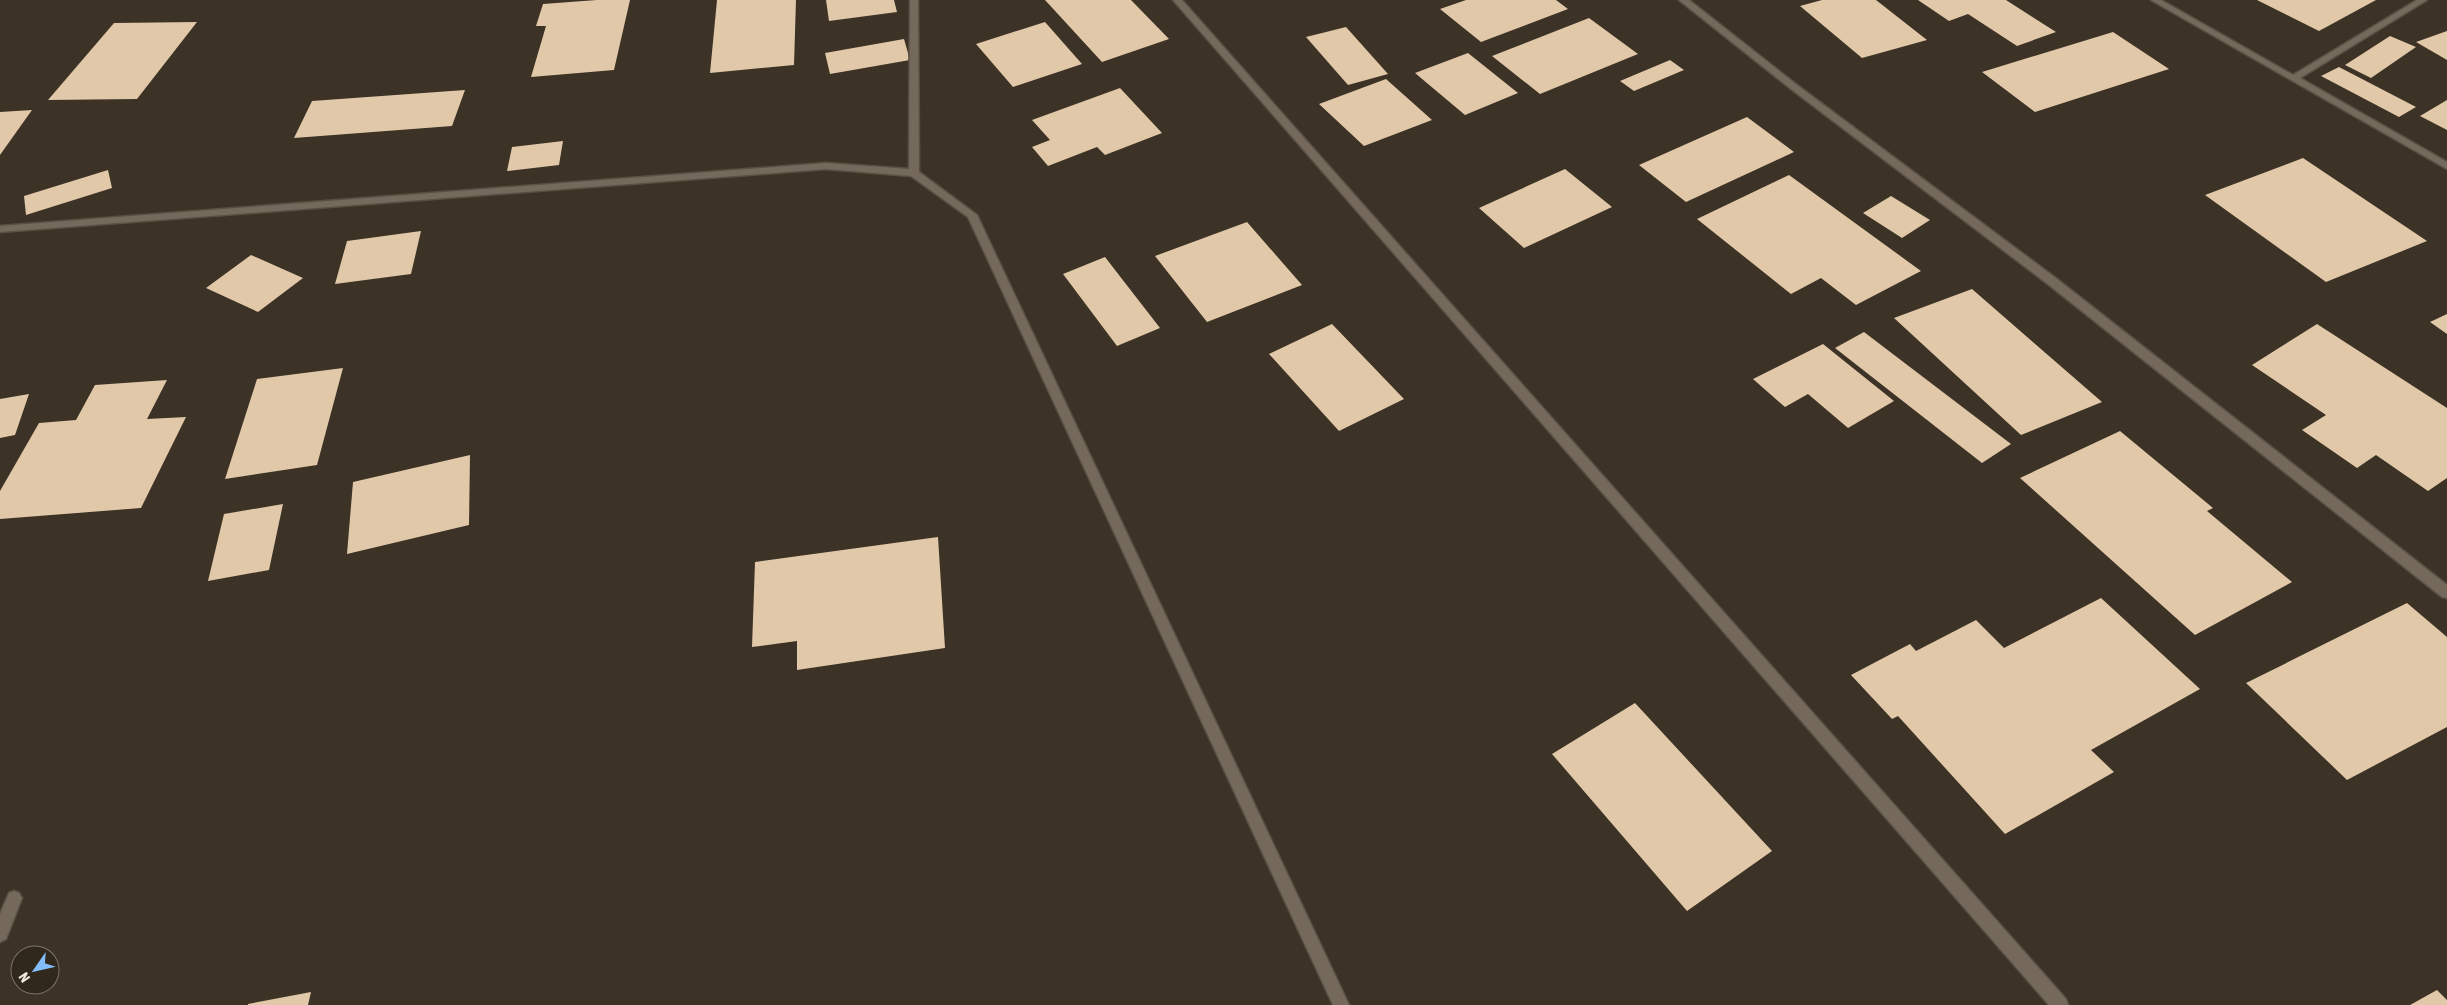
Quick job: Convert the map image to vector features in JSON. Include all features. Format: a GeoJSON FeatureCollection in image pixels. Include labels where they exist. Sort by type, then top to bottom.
{"type":"FeatureCollection","features":[{"type":"Feature","properties":{"kind":"street"},"geometry":{"type":"LineString","coordinates":[[914,0],[914,173]]}},
{"type":"Feature","properties":{"kind":"street"},"geometry":{"type":"LineString","coordinates":[[1177,0],[2060,1005]]}},
{"type":"Feature","properties":{"kind":"street"},"geometry":{"type":"LineString","coordinates":[[1683,0],[1794,88],[2061,288],[2447,593]]}},
{"type":"Feature","properties":{"kind":"street"},"geometry":{"type":"LineString","coordinates":[[2155,0],[2447,166]]}},
{"type":"Feature","properties":{"kind":"street"},"geometry":{"type":"LineString","coordinates":[[2294,78],[2423,0]]}},
{"type":"Feature","properties":{"kind":"street"},"geometry":{"type":"LineString","coordinates":[[0,229],[826,166],[914,173],[972,215],[1341,1005]]}},
{"type":"Feature","properties":{"kind":"street"},"geometry":{"type":"LineString","coordinates":[[0,934],[14,898]]}},
{"type":"Feature","properties":{"kind":"building"},"geometry":{"type":"Polygon","coordinates":[[[597,0],[630,0],[614,70],[531,77],[546,26],[536,26],[543,4],[597,0]]]}},
{"type":"Feature","properties":{"kind":"building"},"geometry":{"type":"Polygon","coordinates":[[[717,0],[796,0],[794,65],[710,73],[717,0]]]}},
{"type":"Feature","properties":{"kind":"building"},"geometry":{"type":"Polygon","coordinates":[[[826,0],[894,0],[897,12],[829,21],[826,0]]]}},
{"type":"Feature","properties":{"kind":"building"},"geometry":{"type":"Polygon","coordinates":[[[1045,0],[1131,0],[1169,39],[1102,62],[1045,0]]]}},
{"type":"Feature","properties":{"kind":"building"},"geometry":{"type":"Polygon","coordinates":[[[1466,0],[1556,0],[1568,9],[1481,42],[1440,9],[1466,0]]]}},
{"type":"Feature","properties":{"kind":"building"},"geometry":{"type":"Polygon","coordinates":[[[1822,0],[1876,0],[1927,40],[1862,58],[1800,6],[1822,0]]]}},
{"type":"Feature","properties":{"kind":"building"},"geometry":{"type":"Polygon","coordinates":[[[1918,0],[2006,0],[2056,32],[2017,46],[1968,14],[1949,21],[1918,0]]]}},
{"type":"Feature","properties":{"kind":"building"},"geometry":{"type":"Polygon","coordinates":[[[2257,0],[2376,0],[2319,31],[2257,0]]]}},
{"type":"Feature","properties":{"kind":"building"},"geometry":{"type":"Polygon","coordinates":[[[1589,18],[1638,54],[1540,94],[1492,56],[1589,18]]]}},
{"type":"Feature","properties":{"kind":"building"},"geometry":{"type":"Polygon","coordinates":[[[197,22],[137,99],[48,100],[114,23],[197,22]]]}},
{"type":"Feature","properties":{"kind":"building"},"geometry":{"type":"Polygon","coordinates":[[[1045,22],[1082,64],[1013,87],[976,44],[1045,22]]]}},
{"type":"Feature","properties":{"kind":"building"},"geometry":{"type":"Polygon","coordinates":[[[1346,27],[1388,74],[1348,85],[1306,37],[1346,27]]]}},
{"type":"Feature","properties":{"kind":"building"},"geometry":{"type":"Polygon","coordinates":[[[2447,31],[2447,60],[2416,42],[2447,31]]]}},
{"type":"Feature","properties":{"kind":"building"},"geometry":{"type":"Polygon","coordinates":[[[2113,32],[2169,69],[2035,112],[1982,72],[2113,32]]]}},
{"type":"Feature","properties":{"kind":"building"},"geometry":{"type":"Polygon","coordinates":[[[2390,36],[2416,47],[2371,78],[2345,65],[2390,36]]]}},
{"type":"Feature","properties":{"kind":"building"},"geometry":{"type":"Polygon","coordinates":[[[904,39],[910,60],[830,74],[825,53],[904,39]]]}},
{"type":"Feature","properties":{"kind":"building"},"geometry":{"type":"Polygon","coordinates":[[[1468,53],[1518,93],[1465,115],[1415,73],[1468,53]]]}},
{"type":"Feature","properties":{"kind":"building"},"geometry":{"type":"Polygon","coordinates":[[[1670,60],[1684,70],[1634,91],[1620,81],[1670,60]]]}},
{"type":"Feature","properties":{"kind":"building"},"geometry":{"type":"Polygon","coordinates":[[[2339,67],[2416,107],[2399,117],[2321,76],[2339,67]]]}},
{"type":"Feature","properties":{"kind":"building"},"geometry":{"type":"Polygon","coordinates":[[[1386,79],[1432,120],[1364,146],[1319,104],[1386,79]]]}},
{"type":"Feature","properties":{"kind":"building"},"geometry":{"type":"Polygon","coordinates":[[[1120,88],[1162,133],[1105,155],[1097,147],[1048,166],[1032,147],[1050,140],[1032,120],[1120,88]]]}},
{"type":"Feature","properties":{"kind":"building"},"geometry":{"type":"Polygon","coordinates":[[[465,90],[452,126],[294,138],[312,101],[465,90]]]}},
{"type":"Feature","properties":{"kind":"building"},"geometry":{"type":"Polygon","coordinates":[[[2447,100],[2447,130],[2420,116],[2447,100]]]}},
{"type":"Feature","properties":{"kind":"building"},"geometry":{"type":"Polygon","coordinates":[[[32,110],[0,155],[0,112],[32,110]]]}},
{"type":"Feature","properties":{"kind":"building"},"geometry":{"type":"Polygon","coordinates":[[[1747,117],[1794,152],[1686,202],[1639,165],[1747,117]]]}},
{"type":"Feature","properties":{"kind":"building"},"geometry":{"type":"Polygon","coordinates":[[[563,141],[559,165],[507,171],[512,147],[563,141]]]}},
{"type":"Feature","properties":{"kind":"building"},"geometry":{"type":"Polygon","coordinates":[[[2303,158],[2427,241],[2326,282],[2205,195],[2303,158]]]}},
{"type":"Feature","properties":{"kind":"building"},"geometry":{"type":"Polygon","coordinates":[[[1565,169],[1612,207],[1524,248],[1479,208],[1565,169]]]}},
{"type":"Feature","properties":{"kind":"building"},"geometry":{"type":"Polygon","coordinates":[[[108,170],[112,188],[26,215],[24,196],[108,170]]]}},
{"type":"Feature","properties":{"kind":"building"},"geometry":{"type":"Polygon","coordinates":[[[1789,175],[1921,271],[1856,305],[1821,278],[1791,294],[1697,219],[1789,175]]]}},
{"type":"Feature","properties":{"kind":"building"},"geometry":{"type":"Polygon","coordinates":[[[1891,196],[1930,220],[1902,238],[1863,213],[1891,196]]]}},
{"type":"Feature","properties":{"kind":"building"},"geometry":{"type":"Polygon","coordinates":[[[1247,222],[1302,285],[1207,322],[1155,256],[1247,222]]]}},
{"type":"Feature","properties":{"kind":"building"},"geometry":{"type":"Polygon","coordinates":[[[421,231],[411,274],[335,284],[347,241],[421,231]]]}},
{"type":"Feature","properties":{"kind":"building"},"geometry":{"type":"Polygon","coordinates":[[[251,255],[303,278],[258,312],[206,288],[251,255]]]}},
{"type":"Feature","properties":{"kind":"building"},"geometry":{"type":"Polygon","coordinates":[[[1105,257],[1160,328],[1117,346],[1063,274],[1105,257]]]}},
{"type":"Feature","properties":{"kind":"building"},"geometry":{"type":"Polygon","coordinates":[[[1972,289],[2102,402],[2021,435],[1894,318],[1972,289]]]}},
{"type":"Feature","properties":{"kind":"building"},"geometry":{"type":"Polygon","coordinates":[[[2447,314],[2447,334],[2430,322],[2447,314]]]}},
{"type":"Feature","properties":{"kind":"building"},"geometry":{"type":"Polygon","coordinates":[[[1332,324],[1404,399],[1339,431],[1269,354],[1332,324]]]}},
{"type":"Feature","properties":{"kind":"building"},"geometry":{"type":"Polygon","coordinates":[[[2317,324],[2447,408],[2447,478],[2428,491],[2376,455],[2357,468],[2302,430],[2326,415],[2252,365],[2317,324]]]}},
{"type":"Feature","properties":{"kind":"building"},"geometry":{"type":"Polygon","coordinates":[[[1864,332],[2011,444],[1982,463],[1835,348],[1864,332]]]}},
{"type":"Feature","properties":{"kind":"building"},"geometry":{"type":"Polygon","coordinates":[[[1823,344],[1894,401],[1848,428],[1808,394],[1785,407],[1753,379],[1823,344]]]}},
{"type":"Feature","properties":{"kind":"building"},"geometry":{"type":"Polygon","coordinates":[[[343,368],[317,465],[225,479],[257,379],[343,368]]]}},
{"type":"Feature","properties":{"kind":"building"},"geometry":{"type":"Polygon","coordinates":[[[167,380],[147,419],[186,417],[141,508],[0,519],[0,491],[39,423],[76,420],[95,385],[167,380]]]}},
{"type":"Feature","properties":{"kind":"building"},"geometry":{"type":"Polygon","coordinates":[[[29,394],[15,435],[0,438],[0,399],[29,394]]]}},
{"type":"Feature","properties":{"kind":"building"},"geometry":{"type":"Polygon","coordinates":[[[2120,431],[2213,508],[2207,511],[2292,582],[2195,635],[2020,478],[2120,431]]]}},
{"type":"Feature","properties":{"kind":"building"},"geometry":{"type":"Polygon","coordinates":[[[470,455],[469,525],[347,554],[353,482],[470,455]]]}},
{"type":"Feature","properties":{"kind":"building"},"geometry":{"type":"Polygon","coordinates":[[[283,504],[269,570],[208,581],[224,514],[283,504]]]}},
{"type":"Feature","properties":{"kind":"building"},"geometry":{"type":"Polygon","coordinates":[[[938,537],[945,648],[797,670],[797,641],[752,647],[755,562],[938,537]]]}},
{"type":"Feature","properties":{"kind":"building"},"geometry":{"type":"Polygon","coordinates":[[[2101,598],[2200,689],[2091,750],[2114,772],[2005,834],[1898,716],[1892,719],[1851,675],[1910,644],[1916,651],[1976,620],[2004,648],[2101,598]]]}},
{"type":"Feature","properties":{"kind":"building"},"geometry":{"type":"Polygon","coordinates":[[[2407,603],[2447,637],[2447,727],[2347,780],[2246,683],[2407,603]]]}},
{"type":"Feature","properties":{"kind":"building"},"geometry":{"type":"Polygon","coordinates":[[[1635,703],[1772,851],[1687,911],[1552,754],[1635,703]]]}},
{"type":"Feature","properties":{"kind":"building"},"geometry":{"type":"Polygon","coordinates":[[[2437,990],[2447,1000],[2447,1005],[2410,1005],[2437,990]]]}},
{"type":"Feature","properties":{"kind":"building"},"geometry":{"type":"Polygon","coordinates":[[[311,992],[308,1005],[248,1005],[248,1004],[311,992]]]}}]}
